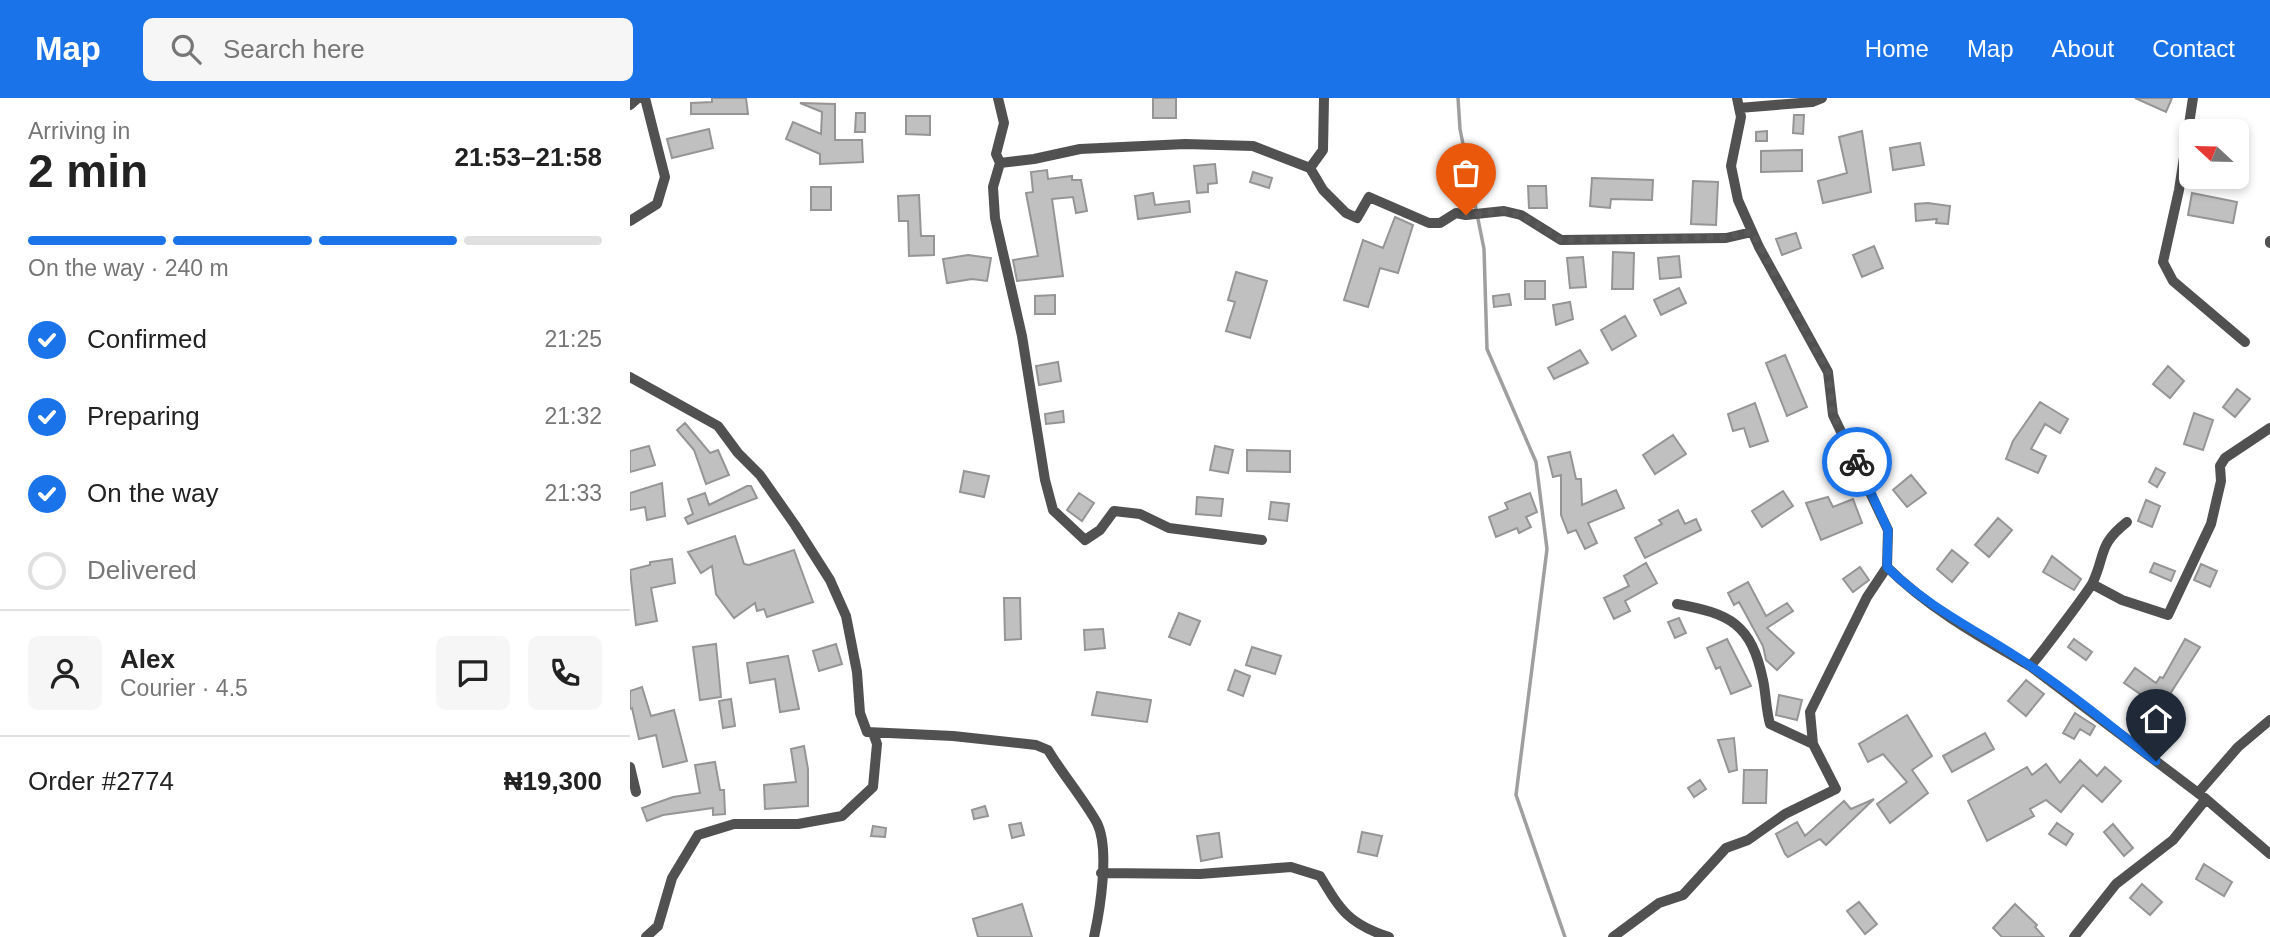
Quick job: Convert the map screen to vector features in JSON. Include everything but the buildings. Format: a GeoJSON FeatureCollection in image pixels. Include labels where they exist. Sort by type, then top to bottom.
{"type":"FeatureCollection","features":[{"type":"Feature","properties":{"kind":"street"},"geometry":{"type":"LineString","coordinates":[[630,105],[638,98]]}},
{"type":"Feature","properties":{"kind":"street"},"geometry":{"type":"LineString","coordinates":[[630,221],[657,204],[665,177],[645,98]]}},
{"type":"Feature","properties":{"kind":"street"},"geometry":{"type":"LineString","coordinates":[[998,98],[1004,123],[996,154],[1000,163],[993,187],[996,218],[1022,335],[1038,448],[1053,510],[1085,540],[1100,530],[1114,511],[1140,514],[1169,528],[1262,540]]}},
{"type":"Feature","properties":{"kind":"street"},"geometry":{"type":"LineString","coordinates":[[1310,167],[1323,150],[1324,98]]}},
{"type":"Feature","properties":{"kind":"street"},"geometry":{"type":"LineString","coordinates":[[1613,937],[1659,903],[1683,895],[1726,848],[1748,840],[1785,814],[1836,789],[1813,744],[1810,712],[1867,597],[1887,567],[1888,530],[1833,415],[1828,372],[1752,232],[1738,200],[1731,166],[1741,117],[1738,103],[1812,102],[1822,98]]}},
{"type":"Feature","properties":{"kind":"street"},"geometry":{"type":"LineString","coordinates":[[2193,98],[2179,190],[2163,262],[2173,281],[2245,342]]}},
{"type":"Feature","properties":{"kind":"street"},"geometry":{"type":"LineString","coordinates":[[1000,163],[1080,149],[1185,144],[1254,146],[1310,167],[1323,190],[1346,213],[1357,218],[1369,197],[1429,223],[1440,223],[1456,213],[1466,215],[1504,211],[1521,215],[1561,240],[1726,237],[1752,232]]}},
{"type":"Feature","properties":{"kind":"street"},"geometry":{"type":"LineString","coordinates":[[630,377],[718,426],[738,453],[760,475],[795,525],[830,580],[846,616],[864,729],[873,733],[953,736],[1045,748],[1098,824],[1103,843],[1100,914],[1094,937]]}},
{"type":"Feature","properties":{"kind":"street"},"geometry":{"type":"LineString","coordinates":[[2092,584],[2122,600],[2168,615],[2211,524],[2221,481],[2220,466],[2225,458],[2270,428]]}},
{"type":"Feature","properties":{"kind":"street"},"geometry":{"type":"LineString","coordinates":[[2031,666],[2092,584],[2101,551],[2113,533],[2127,522]]}},
{"type":"Feature","properties":{"kind":"street"},"geometry":{"type":"LineString","coordinates":[[1887,567],[1906,586],[1947,616],[2031,666],[2202,796],[2270,854]]}},
{"type":"Feature","properties":{"kind":"street"},"geometry":{"type":"LineString","coordinates":[[1677,604],[1714,611],[1734,621],[1752,643],[1763,680],[1769,722],[1813,744]]}},
{"type":"Feature","properties":{"kind":"street"},"geometry":{"type":"LineString","coordinates":[[2074,937],[2116,884],[2173,840],[2238,747],[2270,720]]}},
{"type":"Feature","properties":{"kind":"street"},"geometry":{"type":"LineString","coordinates":[[646,937],[658,926],[672,878],[698,835],[734,824],[798,824],[842,816],[873,787],[877,744],[873,733]]}},
{"type":"Feature","properties":{"kind":"street"},"geometry":{"type":"LineString","coordinates":[[630,767],[636,792]]}},
{"type":"Feature","properties":{"kind":"street"},"geometry":{"type":"LineString","coordinates":[[1101,873],[1200,874],[1291,867],[1320,876],[1342,912],[1362,928],[1389,937]]}},
{"type":"Feature","properties":{"kind":"waterway"},"geometry":{"type":"LineString","coordinates":[[1458,98],[1460,129],[1484,249],[1487,349],[1536,462],[1547,549],[1516,795],[1565,937]]}},
{"type":"Feature","properties":{"kind":"way so far"},"geometry":{"type":"LineString","coordinates":[[1466,215],[1504,211],[1527,216],[1561,240],[1726,237],[1752,232],[1828,372],[1833,415],[1857,462]]}},
{"type":"Feature","properties":{"kind":"route"},"geometry":{"type":"LineString","coordinates":[[1857,462],[1879,505],[1888,530],[1887,567],[1906,586],[1947,616],[2031,666],[2156,761]]}}]}
